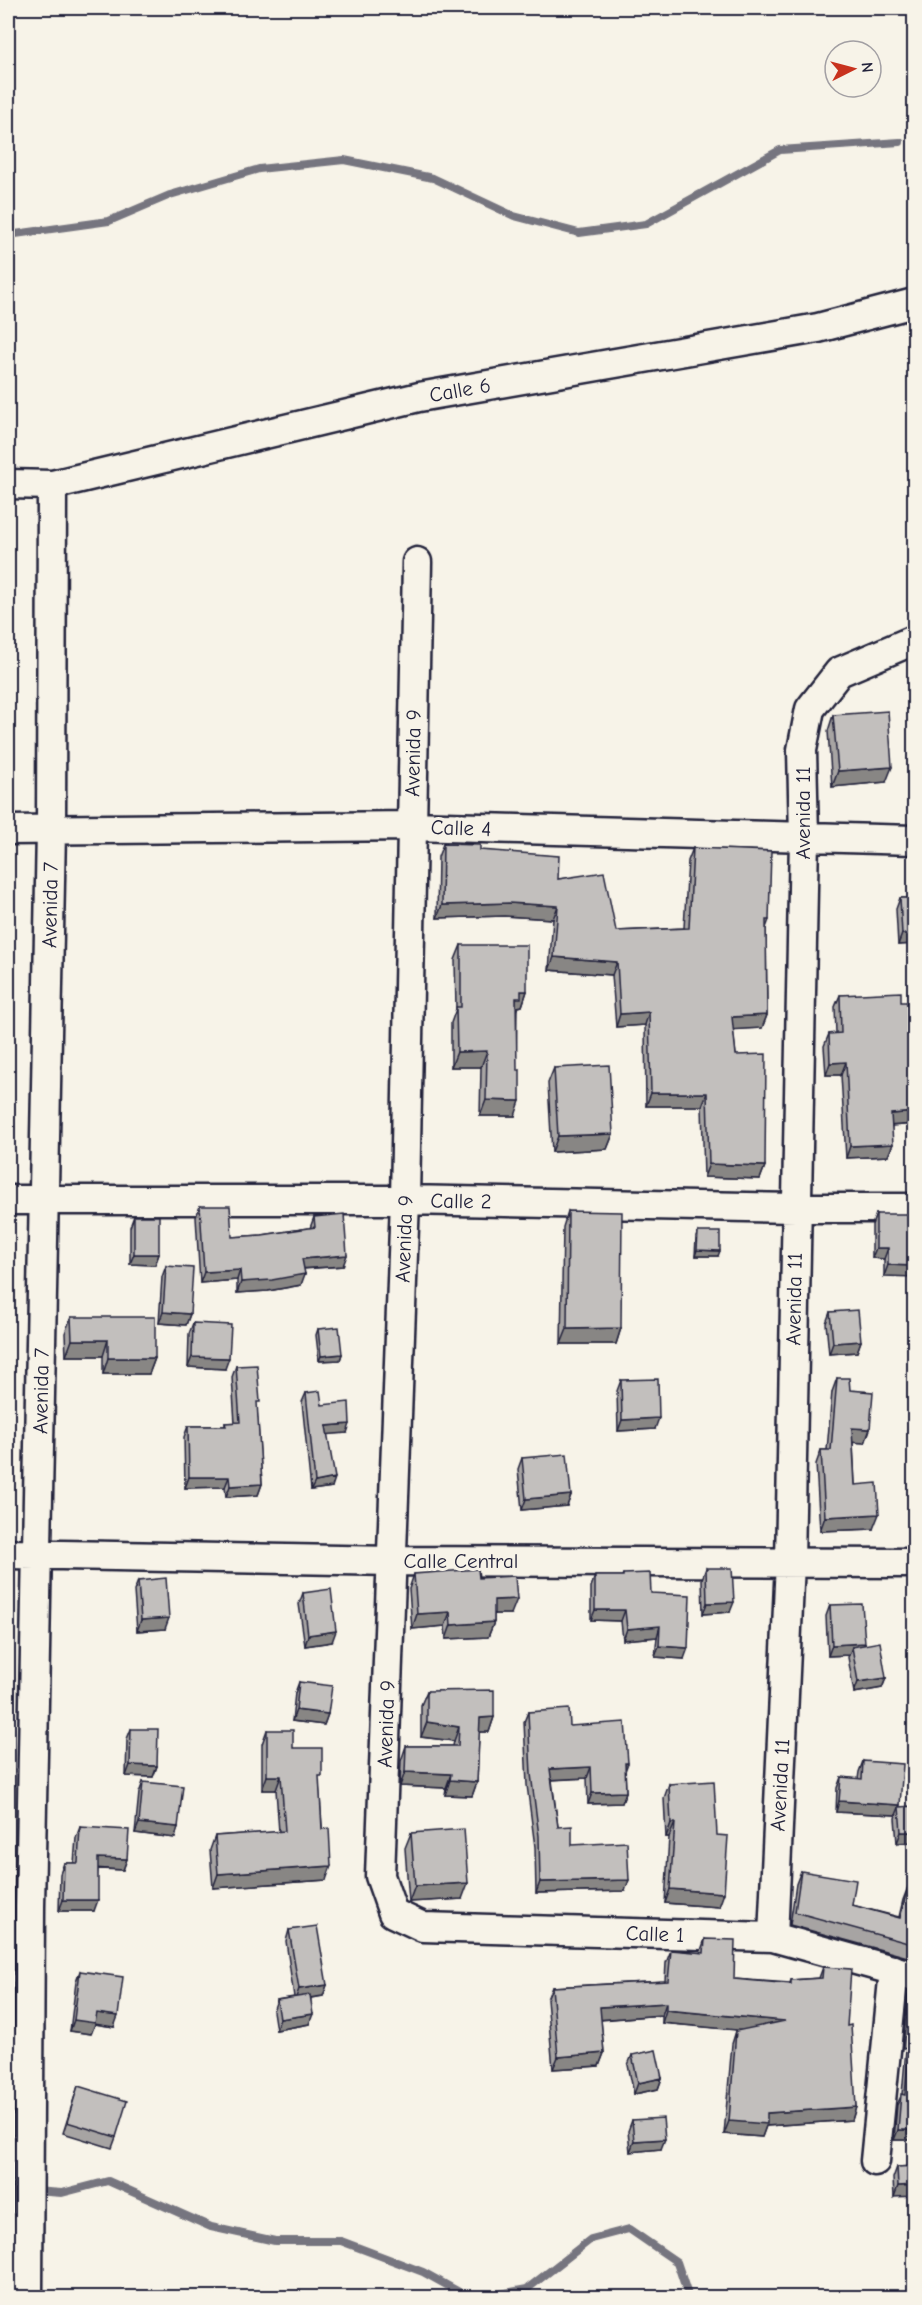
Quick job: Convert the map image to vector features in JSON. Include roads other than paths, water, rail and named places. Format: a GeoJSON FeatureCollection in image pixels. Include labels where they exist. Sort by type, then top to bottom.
{"type":"FeatureCollection","features":[{"type":"Feature","properties":{"kind":"street","name":"Calle 6"},"geometry":{"type":"LineString","coordinates":[[8,484],[52,485],[419,397],[818,328],[915,303]]}},
{"type":"Feature","properties":{"kind":"street","name":"Avenida 7"},"geometry":{"type":"LineString","coordinates":[[28,2298],[19,1907],[38,1554],[51,830],[52,485]]}},
{"type":"Feature","properties":{"kind":"street","name":"Avenida 9"},"geometry":{"type":"LineString","coordinates":[[393,1913],[380,1876],[405,1200],[417,562]]}},
{"type":"Feature","properties":{"kind":"street","name":"Avenida 11"},"geometry":{"type":"LineString","coordinates":[[773,1937],[790,1562],[804,837],[802,750],[810,708],[839,672],[915,640]]}},
{"type":"Feature","properties":{"kind":"street","name":"Calle 4"},"geometry":{"type":"LineString","coordinates":[[8,830],[411,826],[915,840]]}},
{"type":"Feature","properties":{"kind":"street","name":"Calle 2"},"geometry":{"type":"LineString","coordinates":[[8,1200],[405,1200],[796,1208],[915,1208]]}},
{"type":"Feature","properties":{"kind":"street","name":"Calle Central"},"geometry":{"type":"LineString","coordinates":[[8,1554],[393,1561],[915,1563]]}},
{"type":"Feature","properties":{"kind":"street","name":"Calle 1"},"geometry":{"type":"LineString","coordinates":[[393,1913],[423,1927],[773,1937],[904,1973]]}},
{"type":"Feature","properties":{"kind":"street"},"geometry":{"type":"LineString","coordinates":[[875,2161],[904,1973]]}},
{"type":"Feature","properties":{"kind":"waterway"},"geometry":{"type":"LineString","coordinates":[[8,235],[109,221],[170,195],[259,169],[344,160],[433,178],[514,216],[579,233],[646,224],[780,150],[900,142]]}},
{"type":"Feature","properties":{"kind":"waterway"},"geometry":{"type":"LineString","coordinates":[[35,2191],[62,2193],[108,2181],[211,2227],[275,2241],[341,2241],[423,2272],[470,2298]]}},
{"type":"Feature","properties":{"kind":"waterway"},"geometry":{"type":"LineString","coordinates":[[8,2189],[23,2190]]}},
{"type":"Feature","properties":{"kind":"waterway"},"geometry":{"type":"LineString","coordinates":[[479,2298],[527,2289],[591,2239],[629,2229],[677,2262],[689,2298]]}}]}
